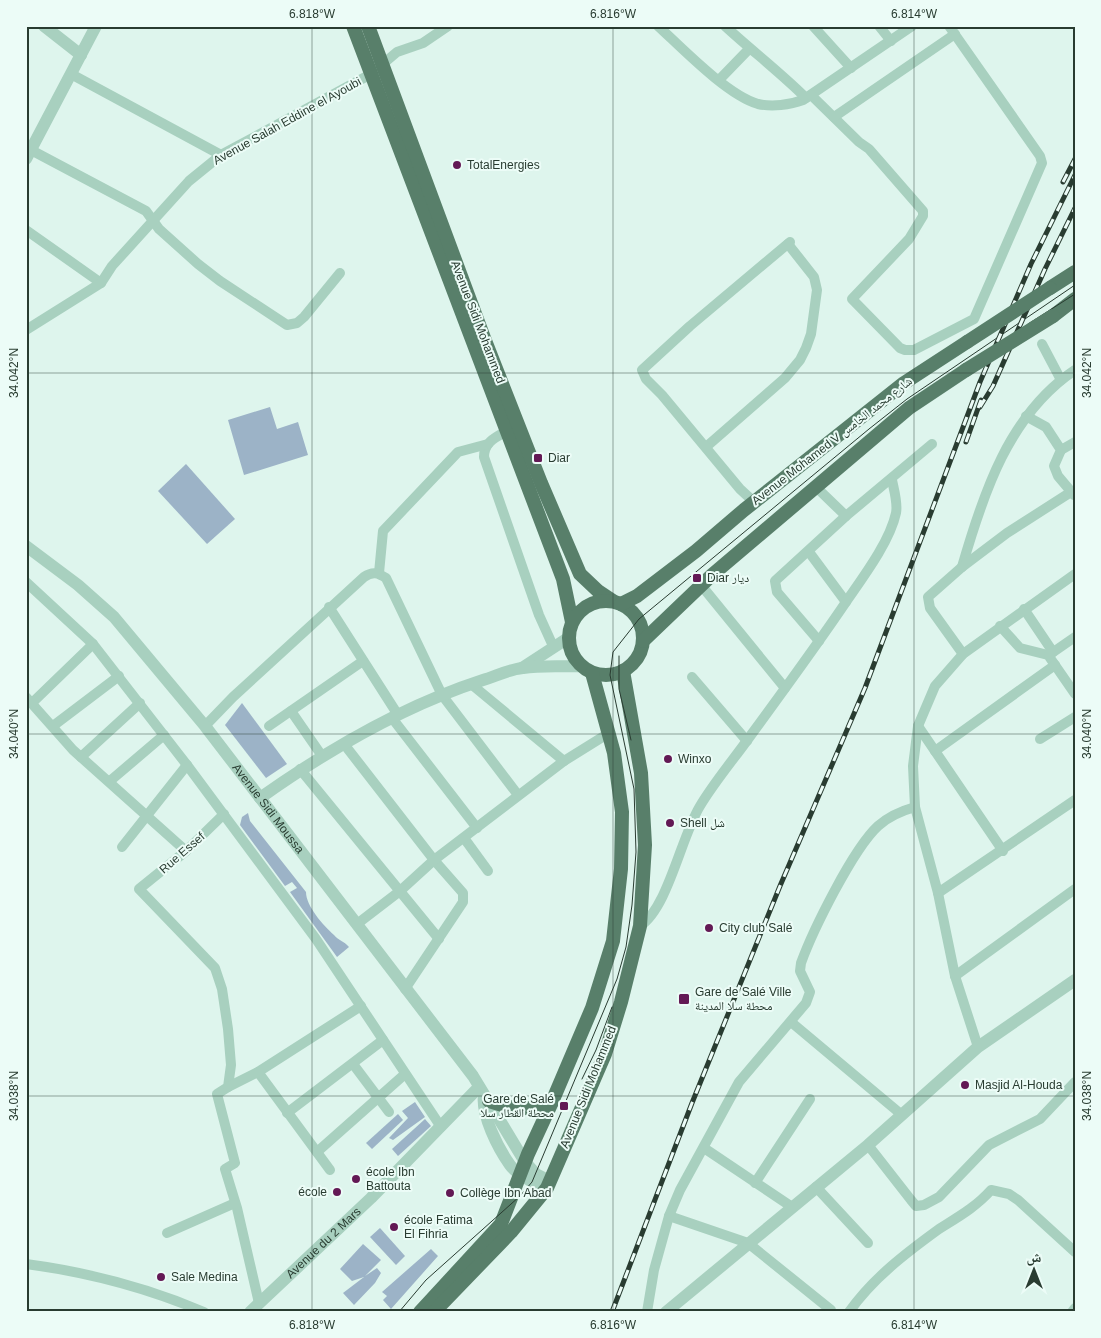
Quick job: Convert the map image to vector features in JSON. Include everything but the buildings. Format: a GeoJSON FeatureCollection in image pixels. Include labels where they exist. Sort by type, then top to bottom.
{"type":"FeatureCollection","features":[{"type":"Feature","properties":{"kind":"main road","name":"Avenue Sidi Mohammed"},"geometry":{"type":"LineString","coordinates":[[353,26],[563,580],[572,622]]}},
{"type":"Feature","properties":{"kind":"main road","name":"Avenue Sidi Mohammed"},"geometry":{"type":"LineString","coordinates":[[368,26],[509,405],[577,567],[587,582],[617,602]]}},
{"type":"Feature","properties":{"kind":"main road","name":"Avenue Mohamed V شارع محمد الخامس"},"geometry":{"type":"LineString","coordinates":[[617,602],[644,591],[904,383],[1075,272]]}},
{"type":"Feature","properties":{"kind":"main road","name":"Avenue Mohamed V شارع محمد الخامس"},"geometry":{"type":"LineString","coordinates":[[643,641],[701,585],[909,408],[1053,316],[1075,299]]}},
{"type":"Feature","properties":{"kind":"main road"},"geometry":{"type":"LineString","coordinates":[[617,602],[631,610],[639,620],[643,641],[641,652],[634,662],[623,671],[610,675],[586,669],[572,653],[568,638],[572,622],[581,610],[591,604],[617,602]]}},
{"type":"Feature","properties":{"kind":"main road","name":"Avenue Sidi Mohammed"},"geometry":{"type":"LineString","coordinates":[[420,1312],[501,1224],[514,1190],[518,1167],[552,1102],[592,1008],[613,941],[622,836],[619,784],[609,733],[586,669]]}},
{"type":"Feature","properties":{"kind":"main road","name":"Avenue Sidi Mohammed"},"geometry":{"type":"LineString","coordinates":[[434,1312],[510,1232],[548,1185],[605,1054],[622,1002],[640,926],[644,874],[643,791],[623,671]]}},
{"type":"Feature","properties":{"kind":"main road"},"geometry":{"type":"LineString","coordinates":[[484,1094],[520,1110],[536,1109],[552,1102]]}},
{"type":"Feature","properties":{"kind":"street"},"geometry":{"type":"LineString","coordinates":[[44,26],[81,55]]}},
{"type":"Feature","properties":{"kind":"street"},"geometry":{"type":"LineString","coordinates":[[96,26],[29,154],[146,211],[160,229],[220,281],[287,324],[297,324],[340,273]]}},
{"type":"Feature","properties":{"kind":"street","name":"Avenue Salah Eddine el Ayoubi"},"geometry":{"type":"LineString","coordinates":[[26,330],[101,283],[112,266],[140,238],[189,182],[221,155],[370,74],[396,52],[423,43],[448,26]]}},
{"type":"Feature","properties":{"kind":"street"},"geometry":{"type":"LineString","coordinates":[[658,26],[719,80],[759,104],[792,104],[809,96],[912,26]]}},
{"type":"Feature","properties":{"kind":"street"},"geometry":{"type":"LineString","coordinates":[[726,26],[749,49],[809,96],[869,149],[923,211],[923,216],[909,239],[852,299],[900,348],[914,350],[974,318],[1042,162],[1040,156],[1012,113],[952,30],[834,117]]}},
{"type":"Feature","properties":{"kind":"street"},"geometry":{"type":"LineString","coordinates":[[813,26],[851,68]]}},
{"type":"Feature","properties":{"kind":"street"},"geometry":{"type":"LineString","coordinates":[[879,26],[891,41]]}},
{"type":"Feature","properties":{"kind":"street"},"geometry":{"type":"LineString","coordinates":[[719,80],[749,49]]}},
{"type":"Feature","properties":{"kind":"street"},"geometry":{"type":"LineString","coordinates":[[70,74],[221,155]]}},
{"type":"Feature","properties":{"kind":"street"},"geometry":{"type":"LineString","coordinates":[[26,230],[101,283]]}},
{"type":"Feature","properties":{"kind":"street"},"geometry":{"type":"LineString","coordinates":[[706,447],[785,378],[800,360],[806,348],[811,334],[817,290],[814,277],[789,243],[642,369],[646,379],[740,489],[754,502]]}},
{"type":"Feature","properties":{"kind":"street"},"geometry":{"type":"LineString","coordinates":[[1042,344],[1060,380]]}},
{"type":"Feature","properties":{"kind":"street"},"geometry":{"type":"LineString","coordinates":[[962,567],[974,524],[995,470],[1026,416],[1060,380],[1075,370]]}},
{"type":"Feature","properties":{"kind":"street"},"geometry":{"type":"LineString","coordinates":[[1026,416],[1046,427],[1061,450]]}},
{"type":"Feature","properties":{"kind":"street"},"geometry":{"type":"LineString","coordinates":[[379,573],[383,531],[458,452],[488,444],[507,431]]}},
{"type":"Feature","properties":{"kind":"street"},"geometry":{"type":"LineString","coordinates":[[963,654],[927,600],[930,594],[1007,533],[1073,494],[1058,476],[1054,466],[1061,450],[1075,442]]}},
{"type":"Feature","properties":{"kind":"street"},"geometry":{"type":"LineString","coordinates":[[488,444],[484,450],[486,462],[539,615],[553,646]]}},
{"type":"Feature","properties":{"kind":"street"},"geometry":{"type":"LineString","coordinates":[[819,641],[777,592],[774,586],[777,578],[809,552],[846,516],[892,480],[932,444]]}},
{"type":"Feature","properties":{"kind":"street"},"geometry":{"type":"LineString","coordinates":[[640,926],[648,921],[656,911],[698,808],[712,786],[747,741],[867,572],[894,520],[897,507],[892,480]]}},
{"type":"Feature","properties":{"kind":"street"},"geometry":{"type":"LineString","coordinates":[[817,488],[846,516]]}},
{"type":"Feature","properties":{"kind":"street","name":"Avenue Sidi Moussa"},"geometry":{"type":"LineString","coordinates":[[26,546],[78,585],[114,617],[205,726],[484,1094],[518,1167],[536,1174],[548,1185]]}},
{"type":"Feature","properties":{"kind":"street"},"geometry":{"type":"LineString","coordinates":[[809,552],[846,602]]}},
{"type":"Feature","properties":{"kind":"street"},"geometry":{"type":"LineString","coordinates":[[205,726],[233,697],[329,607],[364,577],[370,573],[379,573],[386,578],[442,695],[518,795]]}},
{"type":"Feature","properties":{"kind":"street"},"geometry":{"type":"LineString","coordinates":[[978,1047],[955,976],[938,893],[915,807],[913,766],[918,726],[935,686],[963,654],[1075,574]]}},
{"type":"Feature","properties":{"kind":"street"},"geometry":{"type":"LineString","coordinates":[[26,582],[93,644],[188,765],[316,939],[440,1127]]}},
{"type":"Feature","properties":{"kind":"street"},"geometry":{"type":"LineString","coordinates":[[701,585],[785,688]]}},
{"type":"Feature","properties":{"kind":"street"},"geometry":{"type":"LineString","coordinates":[[329,607],[363,660],[395,716],[477,828]]}},
{"type":"Feature","properties":{"kind":"street"},"geometry":{"type":"LineString","coordinates":[[1024,609],[1055,665],[1075,694]]}},
{"type":"Feature","properties":{"kind":"street"},"geometry":{"type":"LineString","coordinates":[[1000,626],[1020,648],[1050,654],[1075,637]]}},
{"type":"Feature","properties":{"kind":"street"},"geometry":{"type":"LineString","coordinates":[[260,798],[300,769],[395,716],[471,684],[522,668],[568,638]]}},
{"type":"Feature","properties":{"kind":"street"},"geometry":{"type":"LineString","coordinates":[[93,644],[30,699],[81,756],[186,850]]}},
{"type":"Feature","properties":{"kind":"street"},"geometry":{"type":"LineString","coordinates":[[269,726],[363,660]]}},
{"type":"Feature","properties":{"kind":"street"},"geometry":{"type":"LineString","coordinates":[[935,751],[1055,665]]}},
{"type":"Feature","properties":{"kind":"street"},"geometry":{"type":"LineString","coordinates":[[522,668],[586,669]]}},
{"type":"Feature","properties":{"kind":"street"},"geometry":{"type":"LineString","coordinates":[[53,726],[118,676]]}},
{"type":"Feature","properties":{"kind":"street"},"geometry":{"type":"LineString","coordinates":[[692,678],[747,741]]}},
{"type":"Feature","properties":{"kind":"street"},"geometry":{"type":"LineString","coordinates":[[471,684],[564,761]]}},
{"type":"Feature","properties":{"kind":"street"},"geometry":{"type":"LineString","coordinates":[[81,756],[140,703]]}},
{"type":"Feature","properties":{"kind":"street"},"geometry":{"type":"LineString","coordinates":[[291,711],[322,756]]}},
{"type":"Feature","properties":{"kind":"street"},"geometry":{"type":"LineString","coordinates":[[1040,739],[1075,717]]}},
{"type":"Feature","properties":{"kind":"street"},"geometry":{"type":"LineString","coordinates":[[918,726],[1003,851]]}},
{"type":"Feature","properties":{"kind":"street"},"geometry":{"type":"LineString","coordinates":[[356,924],[400,891],[434,860],[518,795],[564,761],[609,733]]}},
{"type":"Feature","properties":{"kind":"street"},"geometry":{"type":"LineString","coordinates":[[110,781],[164,735]]}},
{"type":"Feature","properties":{"kind":"street"},"geometry":{"type":"LineString","coordinates":[[344,744],[434,860],[457,884],[463,897],[440,939],[405,989]]}},
{"type":"Feature","properties":{"kind":"street"},"geometry":{"type":"LineString","coordinates":[[122,847],[188,765]]}},
{"type":"Feature","properties":{"kind":"street"},"geometry":{"type":"LineString","coordinates":[[300,769],[440,939]]}},
{"type":"Feature","properties":{"kind":"street"},"geometry":{"type":"LineString","coordinates":[[938,893],[1003,851],[1075,800]]}},
{"type":"Feature","properties":{"kind":"street"},"geometry":{"type":"LineString","coordinates":[[648,1312],[654,1270],[680,1190],[739,1082],[791,1022],[809,997],[809,986],[800,971],[804,956],[862,844],[890,816],[915,807]]}},
{"type":"Feature","properties":{"kind":"street","name":"Rue Essef"},"geometry":{"type":"LineString","coordinates":[[224,814],[186,850],[139,889],[215,968],[222,989],[228,1029],[231,1065],[228,1087]]}},
{"type":"Feature","properties":{"kind":"street"},"geometry":{"type":"LineString","coordinates":[[464,838],[488,871]]}},
{"type":"Feature","properties":{"kind":"street"},"geometry":{"type":"LineString","coordinates":[[955,976],[1075,889]]}},
{"type":"Feature","properties":{"kind":"street"},"geometry":{"type":"LineString","coordinates":[[666,1312],[868,1145],[978,1047],[1075,980]]}},
{"type":"Feature","properties":{"kind":"street"},"geometry":{"type":"LineString","coordinates":[[255,1307],[235,1203],[225,1169],[235,1163],[217,1094],[258,1072],[361,1006]]}},
{"type":"Feature","properties":{"kind":"street"},"geometry":{"type":"LineString","coordinates":[[791,1022],[902,1116]]}},
{"type":"Feature","properties":{"kind":"street"},"geometry":{"type":"LineString","coordinates":[[287,1112],[383,1040]]}},
{"type":"Feature","properties":{"kind":"street"},"geometry":{"type":"LineString","coordinates":[[353,1064],[389,1112]]}},
{"type":"Feature","properties":{"kind":"street"},"geometry":{"type":"LineString","coordinates":[[258,1072],[330,1170]]}},
{"type":"Feature","properties":{"kind":"street"},"geometry":{"type":"LineString","coordinates":[[317,1152],[405,1074]]}},
{"type":"Feature","properties":{"kind":"street"},"geometry":{"type":"LineString","coordinates":[[868,1145],[916,1206],[924,1205],[939,1197],[989,1145],[1040,1119],[1075,1082]]}},
{"type":"Feature","properties":{"kind":"street","name":"Avenue du 2 Mars"},"geometry":{"type":"LineString","coordinates":[[255,1307],[371,1198],[440,1127],[484,1094]]}},
{"type":"Feature","properties":{"kind":"street"},"geometry":{"type":"LineString","coordinates":[[755,1182],[810,1099]]}},
{"type":"Feature","properties":{"kind":"street"},"geometry":{"type":"LineString","coordinates":[[704,1148],[792,1207]]}},
{"type":"Feature","properties":{"kind":"street"},"geometry":{"type":"LineString","coordinates":[[816,1187],[868,1243]]}},
{"type":"Feature","properties":{"kind":"street"},"geometry":{"type":"LineString","coordinates":[[849,1312],[877,1278],[912,1249],[979,1204],[992,1190],[1014,1197],[1075,1252]]}},
{"type":"Feature","properties":{"kind":"street"},"geometry":{"type":"LineString","coordinates":[[167,1233],[235,1203]]}},
{"type":"Feature","properties":{"kind":"street"},"geometry":{"type":"LineString","coordinates":[[670,1216],[748,1243],[831,1310]]}},
{"type":"Feature","properties":{"kind":"street"},"geometry":{"type":"LineString","coordinates":[[26,1264],[72,1272],[173,1298],[204,1312]]}},
{"type":"Feature","properties":{"kind":"street"},"geometry":{"type":"LineString","coordinates":[[1072,1312],[1075,1308]]}},
{"type":"Feature","properties":{"kind":"shaded area"},"geometry":{"type":"Polygon","coordinates":[[[270,407],[277,429],[298,422],[308,455],[244,475],[228,420],[270,407]]]}},
{"type":"Feature","properties":{"kind":"shaded area"},"geometry":{"type":"Polygon","coordinates":[[[186,464],[235,519],[207,544],[158,491],[186,464]]]}},
{"type":"Feature","properties":{"kind":"shaded area"},"geometry":{"type":"Polygon","coordinates":[[[242,703],[287,764],[266,778],[225,725],[242,703]]]}},
{"type":"Feature","properties":{"kind":"shaded area"},"geometry":{"type":"Polygon","coordinates":[[[248,813],[250,821],[306,892],[309,903],[316,915],[336,937],[349,947],[337,957],[290,892],[297,888],[292,882],[285,886],[240,825],[242,817],[248,813]]]}},
{"type":"Feature","properties":{"kind":"shaded area"},"geometry":{"type":"Polygon","coordinates":[[[415,1102],[425,1117],[393,1140],[389,1138],[408,1118],[402,1111],[415,1102]]]}},
{"type":"Feature","properties":{"kind":"shaded area"},"geometry":{"type":"Polygon","coordinates":[[[398,1114],[403,1120],[372,1149],[366,1143],[398,1114]]]}},
{"type":"Feature","properties":{"kind":"shaded area"},"geometry":{"type":"Polygon","coordinates":[[[425,1119],[431,1126],[398,1156],[392,1149],[425,1119]]]}},
{"type":"Feature","properties":{"kind":"shaded area"},"geometry":{"type":"Polygon","coordinates":[[[380,1228],[405,1256],[396,1265],[370,1237],[380,1228]]]}},
{"type":"Feature","properties":{"kind":"shaded area"},"geometry":{"type":"Polygon","coordinates":[[[363,1244],[381,1260],[365,1276],[377,1268],[381,1273],[375,1283],[354,1305],[343,1293],[364,1277],[352,1281],[340,1269],[363,1244]]]}},
{"type":"Feature","properties":{"kind":"shaded area"},"geometry":{"type":"Polygon","coordinates":[[[431,1249],[438,1256],[391,1309],[383,1300],[387,1296],[382,1292],[431,1249]]]}},
{"type":"Feature","properties":{"kind":"tram line"},"geometry":{"type":"LineString","coordinates":[[399,1312],[426,1280],[520,1196],[532,1182],[617,979],[626,947],[632,905],[636,852],[634,789],[610,675],[613,652],[639,619],[869,429],[907,399],[1075,285]]}},
{"type":"Feature","properties":{"kind":"tram line"},"geometry":{"type":"LineString","coordinates":[[1028,324],[1075,294]]}},
{"type":"Feature","properties":{"kind":"tram line"},"geometry":{"type":"LineString","coordinates":[[619,656],[619,689],[631,740]]}},
{"type":"Feature","properties":{"kind":"tram line"},"geometry":{"type":"LineString","coordinates":[[582,1079],[596,1050],[612,1007]]}},
{"type":"Feature","properties":{"kind":"railway"},"geometry":{"type":"LineString","coordinates":[[1063,182],[1075,159]]}},
{"type":"Feature","properties":{"kind":"railway"},"geometry":{"type":"LineString","coordinates":[[612,1312],[692,1103],[780,886],[865,688],[980,382],[1031,264],[1075,175]]}},
{"type":"Feature","properties":{"kind":"railway"},"geometry":{"type":"LineString","coordinates":[[980,407],[993,386],[1045,269],[1075,208]]}},
{"type":"Feature","properties":{"kind":"railway"},"geometry":{"type":"LineString","coordinates":[[966,442],[981,400]]}},
{"type":"Feature","properties":{"kind":"place","name":"TotalEnergies"},"geometry":{"type":"Point","coordinates":[457,165]}},
{"type":"Feature","properties":{"kind":"place","name":"Diar"},"geometry":{"type":"Point","coordinates":[538,458]}},
{"type":"Feature","properties":{"kind":"place","name":"Diar ديار"},"geometry":{"type":"Point","coordinates":[697,578]}},
{"type":"Feature","properties":{"kind":"place","name":"Winxo"},"geometry":{"type":"Point","coordinates":[668,759]}},
{"type":"Feature","properties":{"kind":"place","name":"Shell شل"},"geometry":{"type":"Point","coordinates":[670,823]}},
{"type":"Feature","properties":{"kind":"place","name":"City club Salé"},"geometry":{"type":"Point","coordinates":[709,928]}},
{"type":"Feature","properties":{"kind":"place","name":"Gare de Salé Ville محطة سلا المدينة"},"geometry":{"type":"Point","coordinates":[684,999]}},
{"type":"Feature","properties":{"kind":"place","name":"Masjid Al-Houda"},"geometry":{"type":"Point","coordinates":[965,1085]}},
{"type":"Feature","properties":{"kind":"place","name":"Gare de Salé محطة القطار سلا"},"geometry":{"type":"Point","coordinates":[564,1106]}},
{"type":"Feature","properties":{"kind":"place","name":"école Ibn Battouta"},"geometry":{"type":"Point","coordinates":[356,1179]}},
{"type":"Feature","properties":{"kind":"place","name":"école"},"geometry":{"type":"Point","coordinates":[337,1192]}},
{"type":"Feature","properties":{"kind":"place","name":"Collège Ibn Abad"},"geometry":{"type":"Point","coordinates":[450,1193]}},
{"type":"Feature","properties":{"kind":"place","name":"école Fatima El Fihria"},"geometry":{"type":"Point","coordinates":[394,1227]}},
{"type":"Feature","properties":{"kind":"place","name":"Sale Medina"},"geometry":{"type":"Point","coordinates":[161,1277]}}]}
